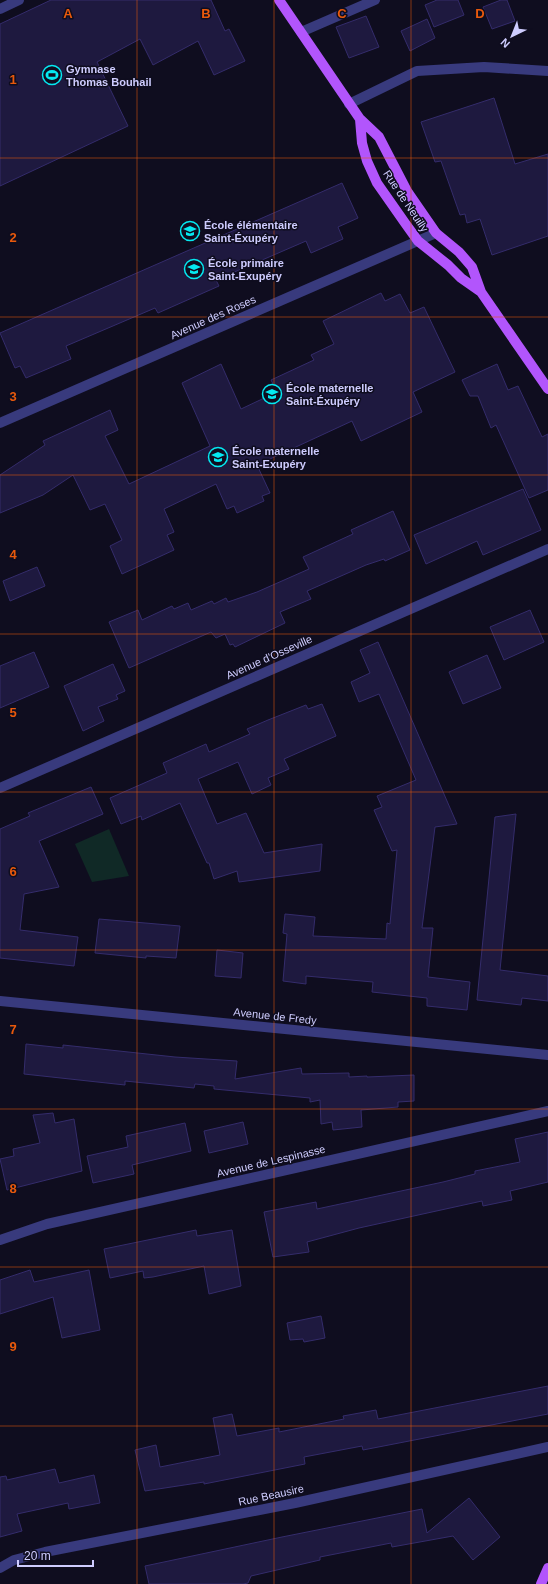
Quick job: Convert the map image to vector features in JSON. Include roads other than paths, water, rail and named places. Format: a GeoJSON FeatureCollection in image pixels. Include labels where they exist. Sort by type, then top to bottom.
{"type":"FeatureCollection","features":[{"type":"Feature","properties":{"kind":"main road","name":"Rue de Neuilly"},"geometry":{"type":"LineString","coordinates":[[279,0],[349,104],[360,119],[379,137],[407,191],[436,233],[459,252],[472,267],[481,292],[548,388]]}},
{"type":"Feature","properties":{"kind":"main road","name":"Rue de Neuilly"},"geometry":{"type":"LineString","coordinates":[[360,119],[362,143],[367,161],[377,183],[418,241],[448,265],[460,278],[481,292]]}},
{"type":"Feature","properties":{"kind":"main road"},"geometry":{"type":"LineString","coordinates":[[541,1584],[548,1568]]}},
{"type":"Feature","properties":{"kind":"street"},"geometry":{"type":"LineString","coordinates":[[0,9],[19,0]]}},
{"type":"Feature","properties":{"kind":"street"},"geometry":{"type":"LineString","coordinates":[[301,32],[375,0]]}},
{"type":"Feature","properties":{"kind":"street"},"geometry":{"type":"LineString","coordinates":[[349,104],[417,71],[484,67],[548,71]]}},
{"type":"Feature","properties":{"kind":"street","name":"Avenue des Roses"},"geometry":{"type":"LineString","coordinates":[[0,423],[436,233]]}},
{"type":"Feature","properties":{"kind":"street","name":"Avenue d'Osseville"},"geometry":{"type":"LineString","coordinates":[[0,788],[548,548]]}},
{"type":"Feature","properties":{"kind":"street","name":"Avenue de Fredy"},"geometry":{"type":"LineString","coordinates":[[0,1000],[548,1055]]}},
{"type":"Feature","properties":{"kind":"street","name":"Avenue de Lespinasse"},"geometry":{"type":"LineString","coordinates":[[0,1240],[47,1224],[548,1111]]}},
{"type":"Feature","properties":{"kind":"street","name":"Rue Beausire"},"geometry":{"type":"LineString","coordinates":[[0,1568],[14,1560],[45,1552],[295,1502],[548,1447]]}},
{"type":"Feature","properties":{"kind":"place","name":"Gymnase Thomas Bouhail"},"geometry":{"type":"Point","coordinates":[52,75]}},
{"type":"Feature","properties":{"kind":"place","name":"École élémentaire Saint-Éxupéry"},"geometry":{"type":"Point","coordinates":[190,231]}},
{"type":"Feature","properties":{"kind":"place","name":"École primaire Saint-Exupéry"},"geometry":{"type":"Point","coordinates":[194,269]}},
{"type":"Feature","properties":{"kind":"place","name":"École maternelle Saint-Éxupéry"},"geometry":{"type":"Point","coordinates":[272,394]}},
{"type":"Feature","properties":{"kind":"place","name":"École maternelle Saint-Exupéry"},"geometry":{"type":"Point","coordinates":[218,457]}}]}
